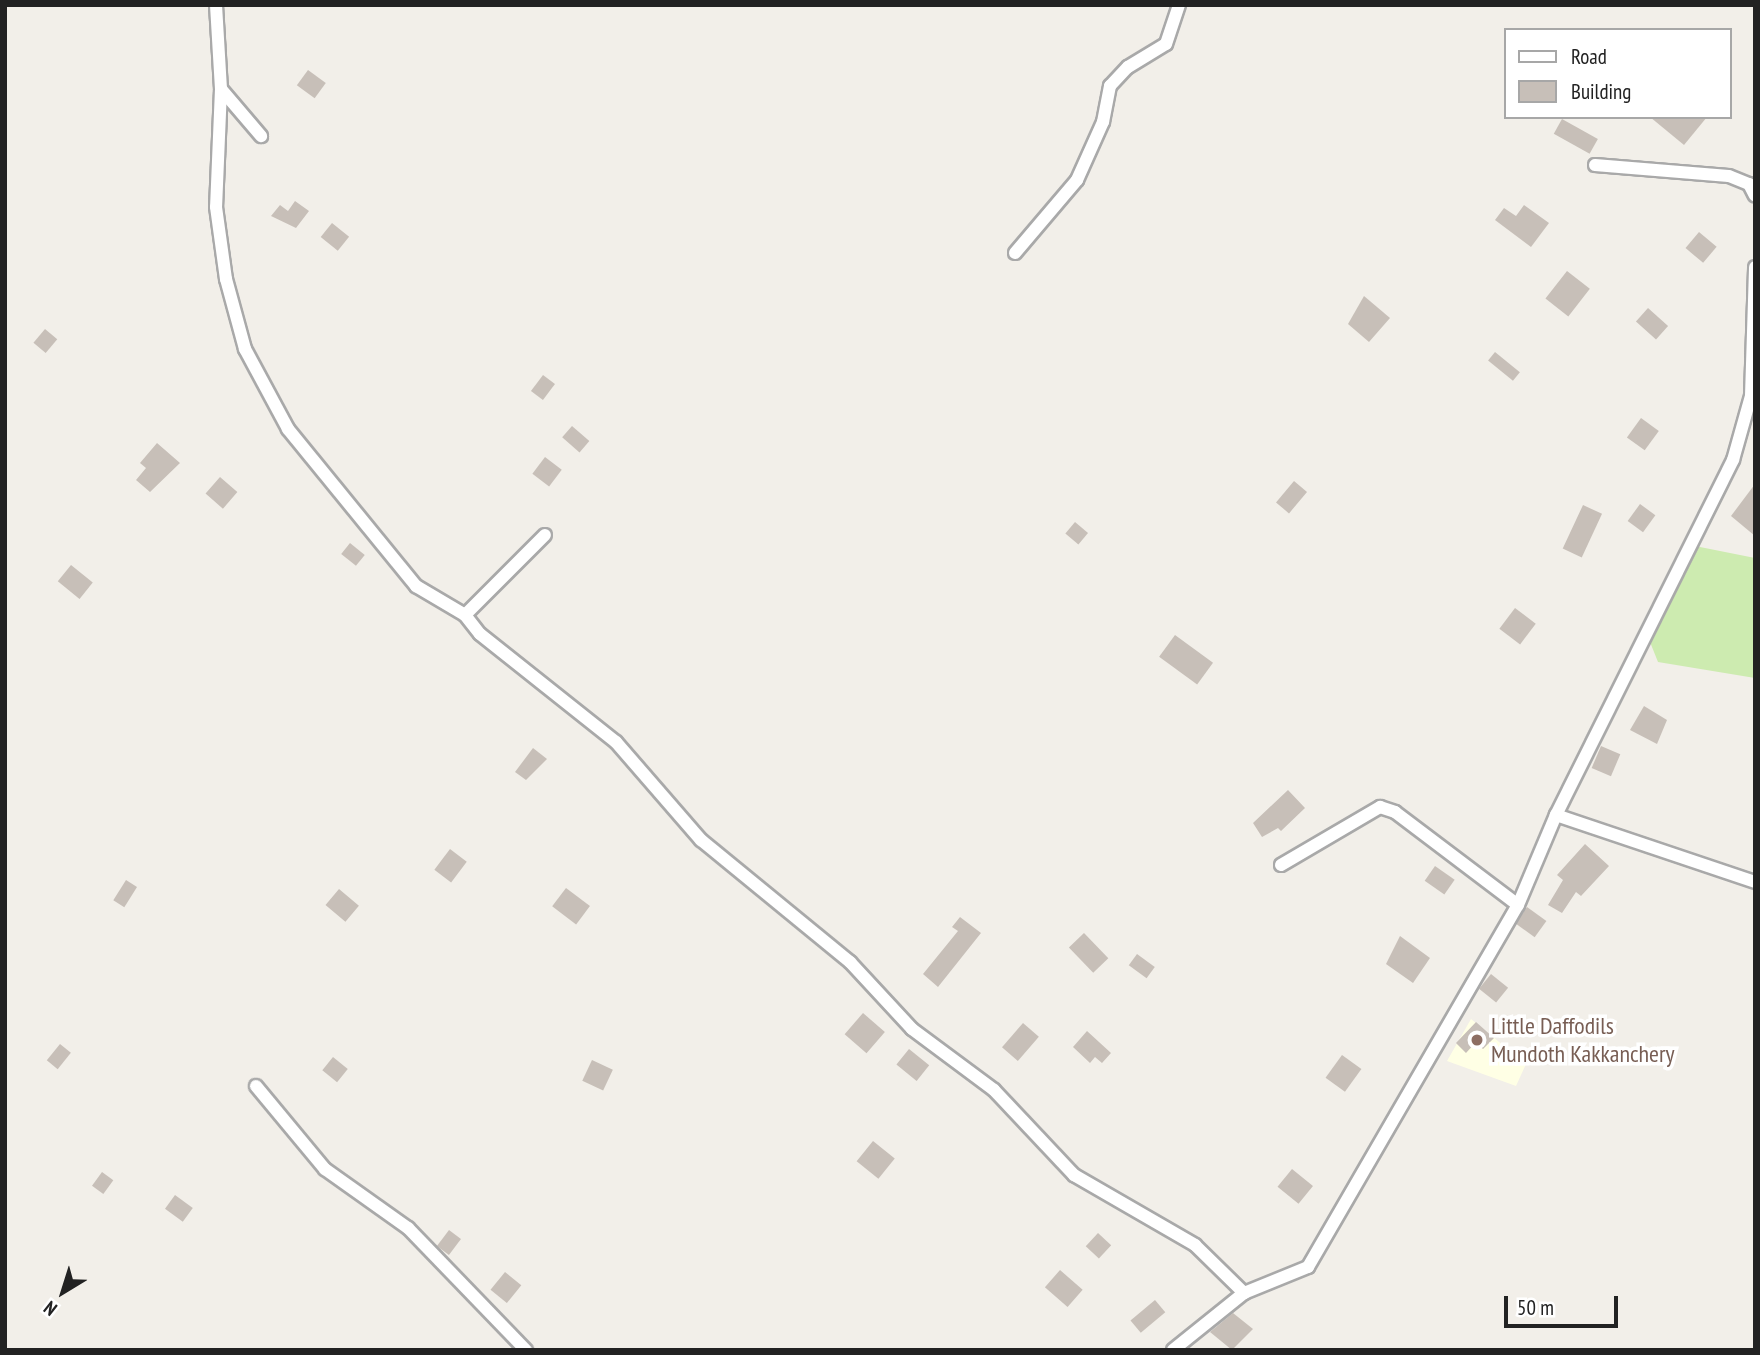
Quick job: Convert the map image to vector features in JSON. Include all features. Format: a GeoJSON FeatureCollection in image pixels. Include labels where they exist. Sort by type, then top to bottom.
{"type":"FeatureCollection","features":[{"type":"Feature","properties":{"kind":"street"},"geometry":{"type":"LineString","coordinates":[[216,5],[221,89],[216,207],[226,279],[245,349],[288,429],[416,586],[465,615],[480,634],[616,743],[701,840],[850,962],[912,1029],[994,1090],[1074,1175],[1195,1245],[1244,1293]]}},
{"type":"Feature","properties":{"kind":"street"},"geometry":{"type":"LineString","coordinates":[[1015,253],[1077,180],[1103,122],[1110,86],[1128,67],[1166,44],[1179,5]]}},
{"type":"Feature","properties":{"kind":"street"},"geometry":{"type":"LineString","coordinates":[[221,89],[261,136]]}},
{"type":"Feature","properties":{"kind":"street"},"geometry":{"type":"LineString","coordinates":[[1595,165],[1729,176],[1749,184],[1755,196]]}},
{"type":"Feature","properties":{"kind":"street"},"geometry":{"type":"LineString","coordinates":[[1173,1350],[1244,1293],[1308,1267],[1518,905],[1556,815],[1733,460],[1751,396],[1755,267]]}},
{"type":"Feature","properties":{"kind":"street"},"geometry":{"type":"LineString","coordinates":[[465,615],[545,534]]}},
{"type":"Feature","properties":{"kind":"street"},"geometry":{"type":"LineString","coordinates":[[1281,865],[1380,807],[1395,812],[1518,905]]}},
{"type":"Feature","properties":{"kind":"street"},"geometry":{"type":"LineString","coordinates":[[1556,815],[1755,882]]}},
{"type":"Feature","properties":{"kind":"street"},"geometry":{"type":"LineString","coordinates":[[256,1086],[325,1169],[408,1228],[526,1350]]}},
{"type":"Feature","properties":{"kind":"shaded area","name":"Little Daffodils Mundoth Kakkanchery"},"geometry":{"type":"Polygon","coordinates":[[[1471,1019],[1526,1064],[1516,1086],[1447,1061],[1471,1019]]]}},
{"type":"Feature","properties":{"kind":"green space"},"geometry":{"type":"Polygon","coordinates":[[[1695,546],[1755,558],[1755,678],[1658,662],[1648,637],[1695,546]]]}},
{"type":"Feature","properties":{"kind":"building"},"geometry":{"type":"Polygon","coordinates":[[[308,70],[326,83],[315,98],[297,85],[308,70]]]}},
{"type":"Feature","properties":{"kind":"building"},"geometry":{"type":"Polygon","coordinates":[[[1562,119],[1598,139],[1590,154],[1554,134],[1562,119]]]}},
{"type":"Feature","properties":{"kind":"building"},"geometry":{"type":"Polygon","coordinates":[[[1652,119],[1705,119],[1684,145],[1652,119]]]}},
{"type":"Feature","properties":{"kind":"building"},"geometry":{"type":"Polygon","coordinates":[[[295,201],[309,211],[296,228],[271,216],[280,205],[288,211],[295,201]]]}},
{"type":"Feature","properties":{"kind":"building"},"geometry":{"type":"Polygon","coordinates":[[[1524,205],[1549,223],[1531,247],[1495,220],[1504,208],[1516,216],[1524,205]]]}},
{"type":"Feature","properties":{"kind":"building"},"geometry":{"type":"Polygon","coordinates":[[[332,223],[349,237],[338,251],[321,237],[332,223]]]}},
{"type":"Feature","properties":{"kind":"building"},"geometry":{"type":"Polygon","coordinates":[[[1699,232],[1717,247],[1703,263],[1686,248],[1699,232]]]}},
{"type":"Feature","properties":{"kind":"building"},"geometry":{"type":"Polygon","coordinates":[[[1567,271],[1590,289],[1568,316],[1545,299],[1567,271]]]}},
{"type":"Feature","properties":{"kind":"building"},"geometry":{"type":"Polygon","coordinates":[[[1364,296],[1390,318],[1369,342],[1348,324],[1364,296]]]}},
{"type":"Feature","properties":{"kind":"building"},"geometry":{"type":"Polygon","coordinates":[[[1648,308],[1668,326],[1656,339],[1636,321],[1648,308]]]}},
{"type":"Feature","properties":{"kind":"building"},"geometry":{"type":"Polygon","coordinates":[[[45,329],[57,339],[46,353],[33,343],[45,329]]]}},
{"type":"Feature","properties":{"kind":"building"},"geometry":{"type":"Polygon","coordinates":[[[1495,352],[1520,372],[1513,381],[1488,361],[1495,352]]]}},
{"type":"Feature","properties":{"kind":"building"},"geometry":{"type":"Polygon","coordinates":[[[543,375],[555,384],[543,400],[531,391],[543,375]]]}},
{"type":"Feature","properties":{"kind":"building"},"geometry":{"type":"Polygon","coordinates":[[[1641,418],[1659,431],[1645,450],[1627,437],[1641,418]]]}},
{"type":"Feature","properties":{"kind":"building"},"geometry":{"type":"Polygon","coordinates":[[[572,426],[589,441],[580,452],[562,437],[572,426]]]}},
{"type":"Feature","properties":{"kind":"building"},"geometry":{"type":"Polygon","coordinates":[[[157,443],[180,463],[150,492],[136,480],[146,468],[140,463],[157,443]]]}},
{"type":"Feature","properties":{"kind":"building"},"geometry":{"type":"Polygon","coordinates":[[[545,457],[562,470],[549,486],[532,474],[545,457]]]}},
{"type":"Feature","properties":{"kind":"building"},"geometry":{"type":"Polygon","coordinates":[[[220,477],[237,492],[223,509],[206,494],[220,477]]]}},
{"type":"Feature","properties":{"kind":"building"},"geometry":{"type":"Polygon","coordinates":[[[1294,481],[1307,492],[1289,513],[1276,502],[1294,481]]]}},
{"type":"Feature","properties":{"kind":"building"},"geometry":{"type":"Polygon","coordinates":[[[1755,484],[1755,536],[1731,516],[1755,484]]]}},
{"type":"Feature","properties":{"kind":"building"},"geometry":{"type":"Polygon","coordinates":[[[1640,504],[1655,515],[1643,532],[1628,521],[1640,504]]]}},
{"type":"Feature","properties":{"kind":"building"},"geometry":{"type":"Polygon","coordinates":[[[1583,505],[1602,514],[1582,557],[1563,549],[1583,505]]]}},
{"type":"Feature","properties":{"kind":"building"},"geometry":{"type":"Polygon","coordinates":[[[1075,522],[1088,533],[1078,544],[1065,533],[1075,522]]]}},
{"type":"Feature","properties":{"kind":"building"},"geometry":{"type":"Polygon","coordinates":[[[350,543],[365,555],[356,566],[341,554],[350,543]]]}},
{"type":"Feature","properties":{"kind":"building"},"geometry":{"type":"Polygon","coordinates":[[[71,565],[93,583],[80,599],[58,581],[71,565]]]}},
{"type":"Feature","properties":{"kind":"building"},"geometry":{"type":"Polygon","coordinates":[[[1515,608],[1536,624],[1520,644],[1499,629],[1515,608]]]}},
{"type":"Feature","properties":{"kind":"building"},"geometry":{"type":"Polygon","coordinates":[[[1175,635],[1213,663],[1197,684],[1159,657],[1175,635]]]}},
{"type":"Feature","properties":{"kind":"building"},"geometry":{"type":"Polygon","coordinates":[[[1644,706],[1667,720],[1657,744],[1630,730],[1644,706]]]}},
{"type":"Feature","properties":{"kind":"building"},"geometry":{"type":"Polygon","coordinates":[[[1601,746],[1620,754],[1611,776],[1592,768],[1601,746]]]}},
{"type":"Feature","properties":{"kind":"building"},"geometry":{"type":"Polygon","coordinates":[[[533,748],[547,759],[526,780],[515,772],[533,748]]]}},
{"type":"Feature","properties":{"kind":"building"},"geometry":{"type":"Polygon","coordinates":[[[1288,790],[1305,808],[1281,831],[1278,828],[1262,837],[1253,823],[1288,790]]]}},
{"type":"Feature","properties":{"kind":"building"},"geometry":{"type":"Polygon","coordinates":[[[1585,844],[1609,866],[1581,896],[1576,892],[1562,913],[1548,905],[1563,880],[1557,875],[1585,844]]]}},
{"type":"Feature","properties":{"kind":"building"},"geometry":{"type":"Polygon","coordinates":[[[450,849],[467,862],[451,882],[434,870],[450,849]]]}},
{"type":"Feature","properties":{"kind":"building"},"geometry":{"type":"Polygon","coordinates":[[[1435,866],[1455,880],[1444,895],[1425,881],[1435,866]]]}},
{"type":"Feature","properties":{"kind":"building"},"geometry":{"type":"Polygon","coordinates":[[[126,880],[137,887],[124,907],[113,900],[126,880]]]}},
{"type":"Feature","properties":{"kind":"building"},"geometry":{"type":"Polygon","coordinates":[[[566,888],[590,906],[576,924],[552,906],[566,888]]]}},
{"type":"Feature","properties":{"kind":"building"},"geometry":{"type":"Polygon","coordinates":[[[339,889],[359,906],[345,922],[326,905],[339,889]]]}},
{"type":"Feature","properties":{"kind":"building"},"geometry":{"type":"Polygon","coordinates":[[[1527,907],[1546,921],[1535,937],[1515,923],[1527,907]]]}},
{"type":"Feature","properties":{"kind":"building"},"geometry":{"type":"Polygon","coordinates":[[[960,917],[981,933],[938,987],[923,974],[958,931],[952,927],[960,917]]]}},
{"type":"Feature","properties":{"kind":"building"},"geometry":{"type":"Polygon","coordinates":[[[1084,933],[1108,958],[1093,973],[1069,948],[1084,933]]]}},
{"type":"Feature","properties":{"kind":"building"},"geometry":{"type":"Polygon","coordinates":[[[1400,936],[1430,958],[1413,983],[1386,964],[1400,936]]]}},
{"type":"Feature","properties":{"kind":"building"},"geometry":{"type":"Polygon","coordinates":[[[1137,954],[1155,967],[1147,978],[1129,965],[1137,954]]]}},
{"type":"Feature","properties":{"kind":"building"},"geometry":{"type":"Polygon","coordinates":[[[1491,974],[1508,988],[1496,1003],[1479,989],[1491,974]]]}},
{"type":"Feature","properties":{"kind":"building"},"geometry":{"type":"Polygon","coordinates":[[[863,1013],[885,1032],[867,1053],[845,1034],[863,1013]]]}},
{"type":"Feature","properties":{"kind":"building"},"geometry":{"type":"Polygon","coordinates":[[[1476,1022],[1494,1038],[1483,1049],[1476,1042],[1466,1053],[1456,1043],[1476,1022]]]}},
{"type":"Feature","properties":{"kind":"building"},"geometry":{"type":"Polygon","coordinates":[[[1023,1023],[1039,1037],[1018,1061],[1002,1047],[1023,1023]]]}},
{"type":"Feature","properties":{"kind":"building"},"geometry":{"type":"Polygon","coordinates":[[[1087,1031],[1111,1053],[1102,1063],[1095,1057],[1090,1063],[1073,1047],[1087,1031]]]}},
{"type":"Feature","properties":{"kind":"building"},"geometry":{"type":"Polygon","coordinates":[[[60,1044],[71,1053],[58,1069],[47,1060],[60,1044]]]}},
{"type":"Feature","properties":{"kind":"building"},"geometry":{"type":"Polygon","coordinates":[[[909,1049],[929,1065],[917,1081],[896,1065],[909,1049]]]}},
{"type":"Feature","properties":{"kind":"building"},"geometry":{"type":"Polygon","coordinates":[[[1342,1055],[1361,1069],[1345,1092],[1326,1078],[1342,1055]]]}},
{"type":"Feature","properties":{"kind":"building"},"geometry":{"type":"Polygon","coordinates":[[[333,1057],[348,1069],[337,1082],[322,1070],[333,1057]]]}},
{"type":"Feature","properties":{"kind":"building"},"geometry":{"type":"Polygon","coordinates":[[[592,1060],[613,1070],[603,1091],[582,1081],[592,1060]]]}},
{"type":"Feature","properties":{"kind":"building"},"geometry":{"type":"Polygon","coordinates":[[[873,1141],[895,1159],[878,1179],[857,1161],[873,1141]]]}},
{"type":"Feature","properties":{"kind":"building"},"geometry":{"type":"Polygon","coordinates":[[[1292,1169],[1313,1186],[1299,1204],[1278,1187],[1292,1169]]]}},
{"type":"Feature","properties":{"kind":"building"},"geometry":{"type":"Polygon","coordinates":[[[102,1172],[113,1180],[103,1194],[92,1186],[102,1172]]]}},
{"type":"Feature","properties":{"kind":"building"},"geometry":{"type":"Polygon","coordinates":[[[175,1195],[193,1208],[183,1222],[165,1209],[175,1195]]]}},
{"type":"Feature","properties":{"kind":"building"},"geometry":{"type":"Polygon","coordinates":[[[449,1230],[461,1239],[449,1255],[437,1246],[449,1230]]]}},
{"type":"Feature","properties":{"kind":"building"},"geometry":{"type":"Polygon","coordinates":[[[1098,1233],[1111,1245],[1099,1258],[1086,1246],[1098,1233]]]}},
{"type":"Feature","properties":{"kind":"building"},"geometry":{"type":"Polygon","coordinates":[[[1060,1270],[1083,1290],[1068,1307],[1045,1287],[1060,1270]]]}},
{"type":"Feature","properties":{"kind":"building"},"geometry":{"type":"Polygon","coordinates":[[[505,1272],[521,1285],[507,1303],[491,1290],[505,1272]]]}},
{"type":"Feature","properties":{"kind":"building"},"geometry":{"type":"Polygon","coordinates":[[[1155,1300],[1165,1312],[1141,1333],[1130,1321],[1155,1300]]]}},
{"type":"Feature","properties":{"kind":"building"},"geometry":{"type":"Polygon","coordinates":[[[1233,1313],[1253,1329],[1232,1350],[1210,1332],[1233,1313]]]}},
{"type":"Feature","properties":{"kind":"place","name":"Little Daffodils Mundoth Kakkanchery"},"geometry":{"type":"Point","coordinates":[1477,1040]}}]}
